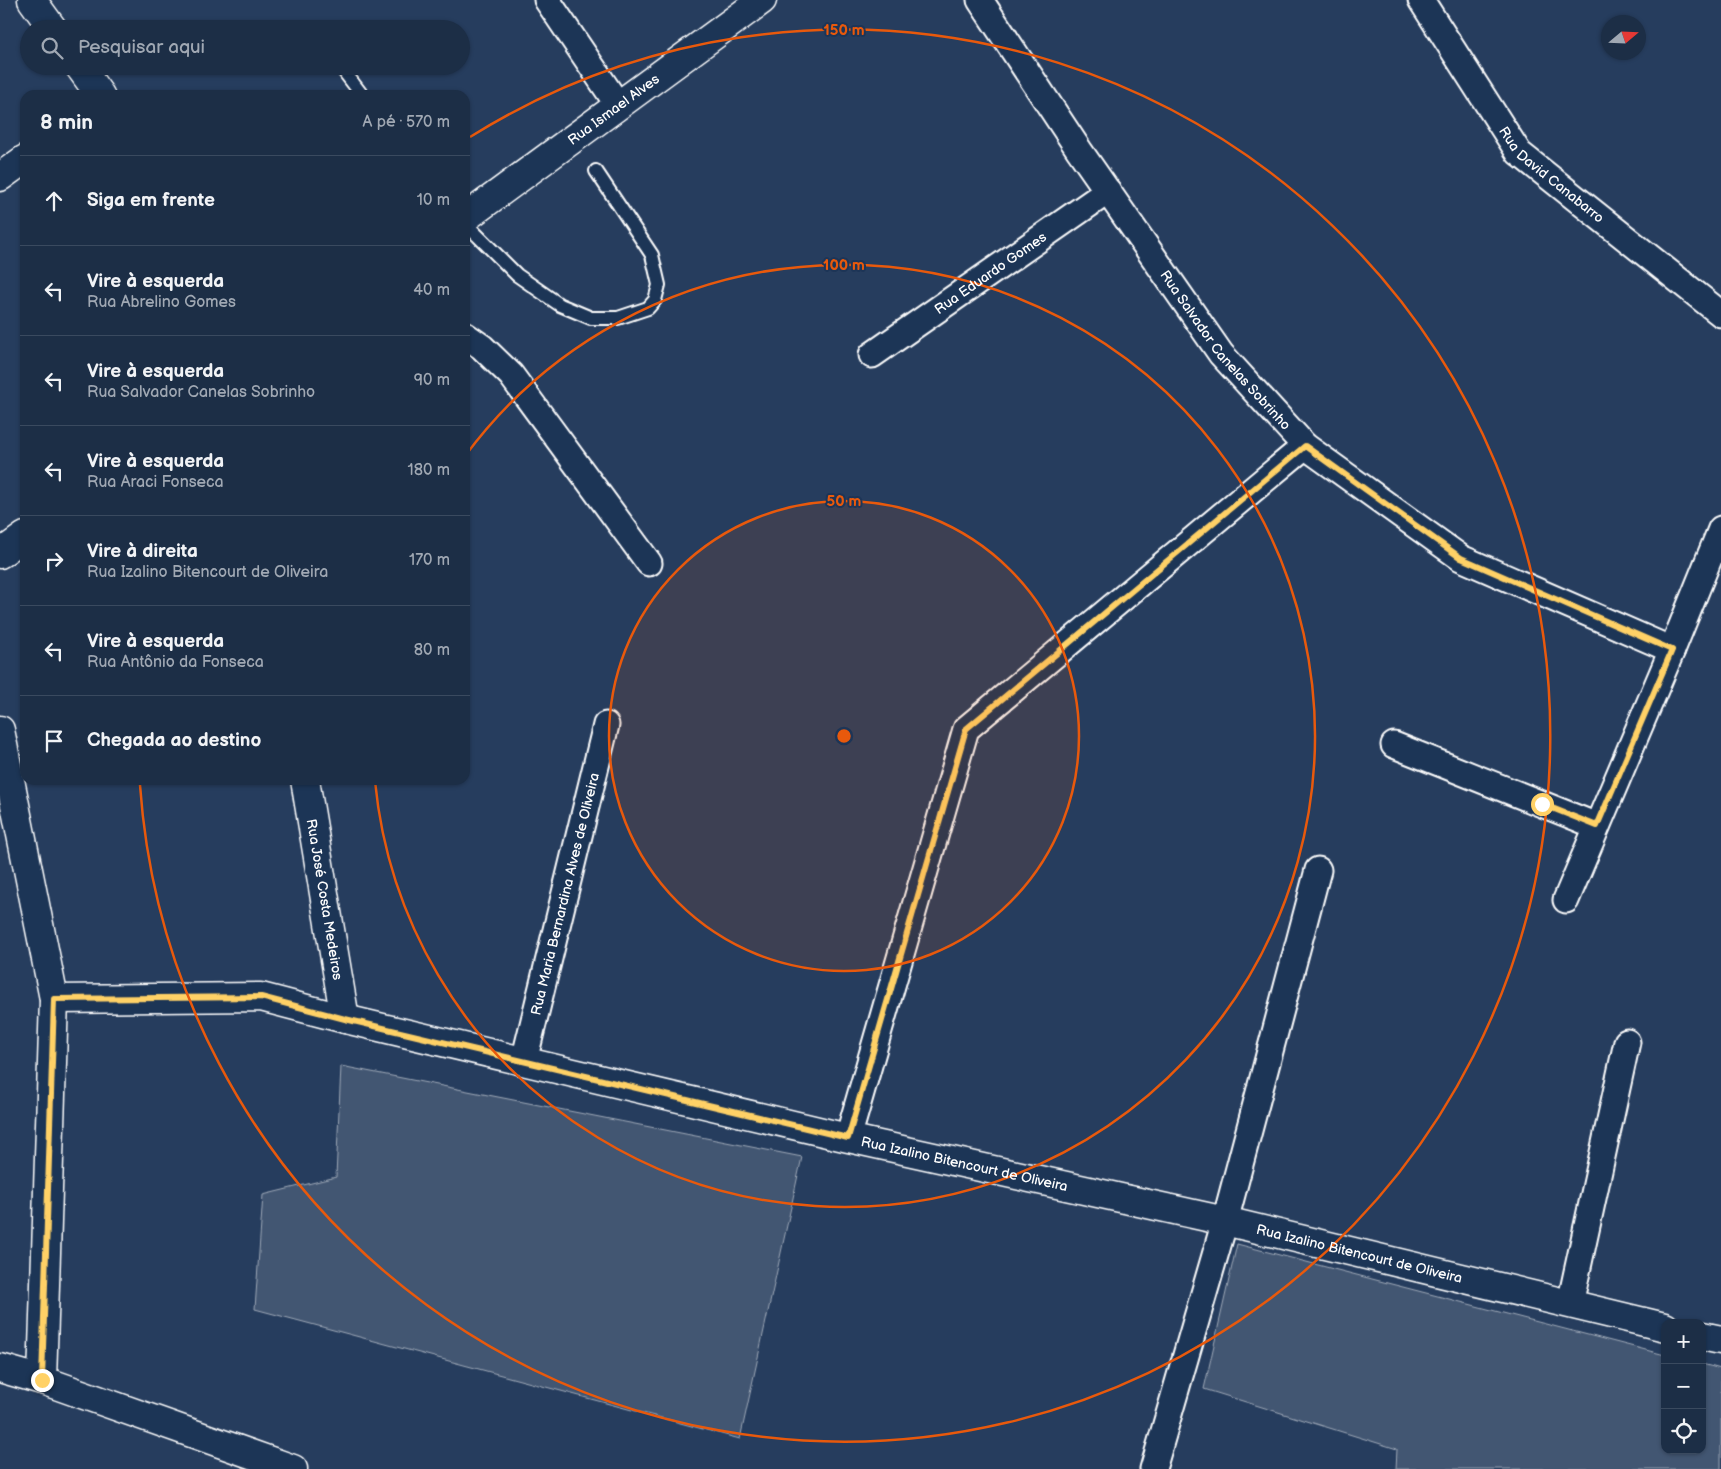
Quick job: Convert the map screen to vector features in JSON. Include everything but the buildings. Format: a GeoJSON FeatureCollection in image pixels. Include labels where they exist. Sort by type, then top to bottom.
{"type":"FeatureCollection","features":[{"type":"Feature","properties":{"kind":"street"},"geometry":{"type":"LineString","coordinates":[[32,0],[46,20]]}},
{"type":"Feature","properties":{"kind":"street"},"geometry":{"type":"LineString","coordinates":[[547,0],[618,105]]}},
{"type":"Feature","properties":{"kind":"street","name":"Rua Ismael Alves"},"geometry":{"type":"LineString","coordinates":[[470,214],[762,0]]}},
{"type":"Feature","properties":{"kind":"street","name":"Rua Salvador Canelas Sobrinho"},"geometry":{"type":"LineString","coordinates":[[980,0],[1108,191],[1221,354],[1305,446],[1461,558],[1672,650]]}},
{"type":"Feature","properties":{"kind":"street","name":"Rua David Canabarro"},"geometry":{"type":"LineString","coordinates":[[1421,0],[1519,153],[1721,314]]}},
{"type":"Feature","properties":{"kind":"street"},"geometry":{"type":"LineString","coordinates":[[86,75],[96,90]]}},
{"type":"Feature","properties":{"kind":"street"},"geometry":{"type":"LineString","coordinates":[[0,177],[20,163]]}},
{"type":"Feature","properties":{"kind":"street","name":"Rua Eduardo Gomes"},"geometry":{"type":"LineString","coordinates":[[872,355],[1108,191]]}},
{"type":"Feature","properties":{"kind":"street"},"geometry":{"type":"LineString","coordinates":[[470,339],[482,347],[511,375],[649,563]]}},
{"type":"Feature","properties":{"kind":"street"},"geometry":{"type":"LineString","coordinates":[[848,1138],[966,729],[1305,446]]}},
{"type":"Feature","properties":{"kind":"street"},"geometry":{"type":"LineString","coordinates":[[1566,900],[1721,529]]}},
{"type":"Feature","properties":{"kind":"street"},"geometry":{"type":"LineString","coordinates":[[0,554],[20,540]]}},
{"type":"Feature","properties":{"kind":"street","name":"Rua Maria Bernardina Alves de Oliveira"},"geometry":{"type":"LineString","coordinates":[[524,1061],[606,725]]}},
{"type":"Feature","properties":{"kind":"street"},"geometry":{"type":"LineString","coordinates":[[0,730],[54,999],[42,1380]]}},
{"type":"Feature","properties":{"kind":"street"},"geometry":{"type":"LineString","coordinates":[[1394,745],[1597,826]]}},
{"type":"Feature","properties":{"kind":"street","name":"Rua José Costa Medeiros"},"geometry":{"type":"LineString","coordinates":[[306,785],[345,1019]]}},
{"type":"Feature","properties":{"kind":"street"},"geometry":{"type":"LineString","coordinates":[[1153,1469],[1224,1220],[1318,870]]}},
{"type":"Feature","properties":{"kind":"street","name":"Rua Izalino Bitencourt de Oliveira"},"geometry":{"type":"LineString","coordinates":[[54,999],[261,997],[345,1019],[848,1138],[1224,1220],[1661,1326]]}},
{"type":"Feature","properties":{"kind":"street"},"geometry":{"type":"LineString","coordinates":[[1570,1304],[1627,1042]]}},
{"type":"Feature","properties":{"kind":"street"},"geometry":{"type":"LineString","coordinates":[[1706,1337],[1721,1340]]}},
{"type":"Feature","properties":{"kind":"street"},"geometry":{"type":"LineString","coordinates":[[0,1368],[42,1380],[293,1469]]}},
{"type":"Feature","properties":{"kind":"lane"},"geometry":{"type":"LineString","coordinates":[[347,75],[358,90]]}},
{"type":"Feature","properties":{"kind":"lane"},"geometry":{"type":"LineString","coordinates":[[470,228],[517,276],[560,305],[591,318],[618,318],[648,308],[655,300],[659,285],[652,255],[596,171]]}},
{"type":"Feature","properties":{"kind":"shaded area"},"geometry":{"type":"Polygon","coordinates":[[[341,1066],[802,1157],[740,1439],[255,1309],[263,1195],[336,1177],[341,1066]]]}},
{"type":"Feature","properties":{"kind":"shaded area"},"geometry":{"type":"Polygon","coordinates":[[[1237,1244],[1661,1354],[1661,1454],[1706,1454],[1706,1365],[1721,1369],[1721,1469],[1396,1469],[1397,1449],[1204,1389],[1237,1244]]]}},
{"type":"Feature","properties":{"kind":"route"},"geometry":{"type":"LineString","coordinates":[[42,1380],[54,999],[261,997],[345,1019],[848,1138],[966,729],[1305,446],[1461,558],[1672,650],[1597,826],[1542,804]]}}]}
